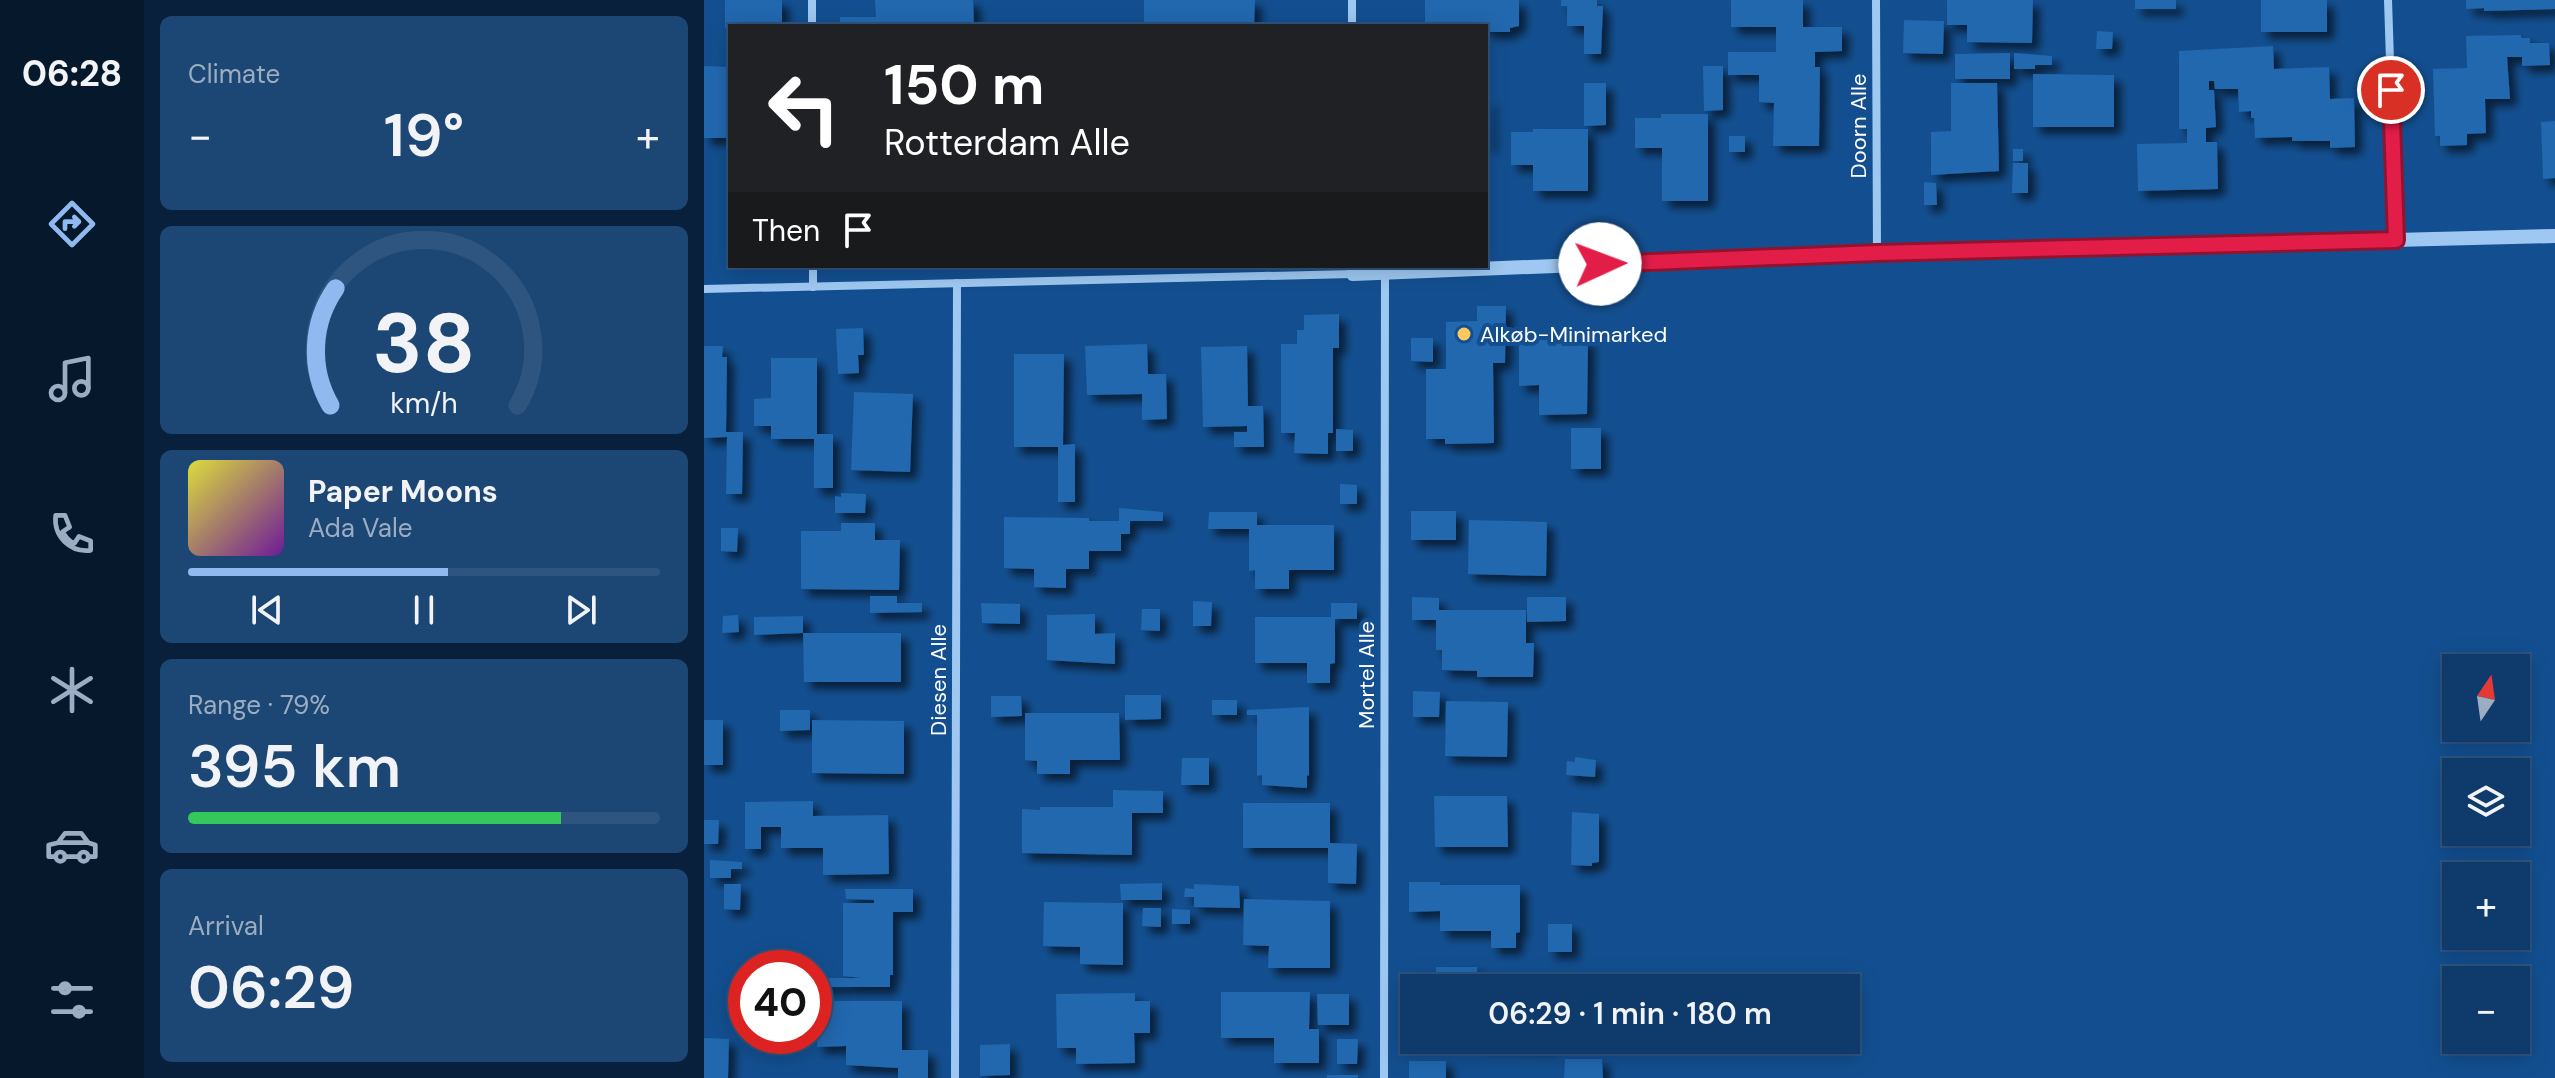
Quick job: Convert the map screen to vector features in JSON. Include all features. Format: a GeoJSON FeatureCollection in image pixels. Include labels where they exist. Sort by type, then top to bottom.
{"type":"FeatureCollection","features":[{"type":"Feature","properties":{"kind":"street"},"geometry":{"type":"LineString","coordinates":[[812,0],[812,24]]}},
{"type":"Feature","properties":{"kind":"street"},"geometry":{"type":"LineString","coordinates":[[1352,0],[1352,24]]}},
{"type":"Feature","properties":{"kind":"street","name":"Doorn Alle"},"geometry":{"type":"LineString","coordinates":[[1876,0],[1877,253]]}},
{"type":"Feature","properties":{"kind":"street"},"geometry":{"type":"LineString","coordinates":[[2388,0],[2396,240]]}},
{"type":"Feature","properties":{"kind":"street"},"geometry":{"type":"LineString","coordinates":[[704,289],[1353,270],[1385,273],[1877,253],[2555,236]]}},
{"type":"Feature","properties":{"kind":"street"},"geometry":{"type":"LineString","coordinates":[[813,268],[813,287]]}},
{"type":"Feature","properties":{"kind":"street","name":"Mortel Alle"},"geometry":{"type":"LineString","coordinates":[[1384,1078],[1385,273]]}},
{"type":"Feature","properties":{"kind":"street","name":"Diesen Alle"},"geometry":{"type":"LineString","coordinates":[[955,1078],[957,283]]}},
{"type":"Feature","properties":{"kind":"building"},"geometry":{"type":"Polygon","coordinates":[[[725,0],[782,0],[782,24],[728,24],[725,28],[725,0]]]}},
{"type":"Feature","properties":{"kind":"building"},"geometry":{"type":"Polygon","coordinates":[[[875,0],[973,0],[974,24],[840,24],[840,17],[876,17],[875,0]]]}},
{"type":"Feature","properties":{"kind":"building"},"geometry":{"type":"Polygon","coordinates":[[[1144,0],[1255,0],[1254,24],[1144,24],[1144,0]]]}},
{"type":"Feature","properties":{"kind":"building"},"geometry":{"type":"Polygon","coordinates":[[[1425,0],[1519,0],[1519,26],[1510,28],[1510,32],[1488,32],[1488,24],[1425,24],[1425,0]]]}},
{"type":"Feature","properties":{"kind":"building"},"geometry":{"type":"Polygon","coordinates":[[[1561,0],[1597,0],[1597,6],[1603,6],[1601,54],[1584,54],[1584,26],[1567,26],[1567,6],[1561,6],[1561,0]]]}},
{"type":"Feature","properties":{"kind":"building"},"geometry":{"type":"Polygon","coordinates":[[[1731,0],[1803,0],[1803,27],[1842,27],[1842,51],[1815,52],[1815,67],[1820,67],[1819,146],[1773,146],[1774,103],[1759,102],[1759,75],[1728,75],[1728,52],[1776,52],[1776,27],[1731,27],[1731,0]]]}},
{"type":"Feature","properties":{"kind":"building"},"geometry":{"type":"Polygon","coordinates":[[[1947,0],[2033,0],[2032,43],[1967,42],[1967,25],[1947,25],[1947,0]]]}},
{"type":"Feature","properties":{"kind":"building"},"geometry":{"type":"Polygon","coordinates":[[[2135,0],[2176,0],[2176,9],[2135,9],[2135,0]]]}},
{"type":"Feature","properties":{"kind":"building"},"geometry":{"type":"Polygon","coordinates":[[[2261,0],[2327,0],[2327,32],[2261,32],[2261,0]]]}},
{"type":"Feature","properties":{"kind":"building"},"geometry":{"type":"Polygon","coordinates":[[[2466,0],[2555,0],[2555,9],[2484,11],[2484,8],[2466,9],[2466,0]]]}},
{"type":"Feature","properties":{"kind":"building"},"geometry":{"type":"Polygon","coordinates":[[[1904,20],[1944,21],[1943,54],[1903,53],[1904,20]]]}},
{"type":"Feature","properties":{"kind":"building"},"geometry":{"type":"Polygon","coordinates":[[[2097,31],[2113,32],[2112,49],[2096,49],[2097,31]]]}},
{"type":"Feature","properties":{"kind":"building"},"geometry":{"type":"Polygon","coordinates":[[[2521,35],[2521,38],[2530,38],[2530,43],[2549,43],[2550,65],[2522,66],[2522,57],[2507,57],[2510,99],[2485,99],[2486,133],[2467,134],[2467,145],[2440,146],[2440,136],[2435,136],[2433,69],[2467,68],[2466,36],[2521,35]]]}},
{"type":"Feature","properties":{"kind":"building"},"geometry":{"type":"Polygon","coordinates":[[[2273,46],[2274,69],[2329,67],[2330,99],[2354,98],[2355,147],[2330,148],[2330,141],[2292,141],[2292,137],[2255,138],[2251,111],[2239,112],[2238,89],[2215,89],[2214,81],[2209,81],[2209,90],[2214,90],[2216,127],[2206,128],[2206,142],[2217,142],[2218,189],[2138,191],[2137,144],[2187,143],[2187,129],[2179,129],[2179,51],[2273,46]]]}},
{"type":"Feature","properties":{"kind":"building"},"geometry":{"type":"Polygon","coordinates":[[[2010,53],[2010,79],[1955,79],[1955,54],[2010,53]]]}},
{"type":"Feature","properties":{"kind":"building"},"geometry":{"type":"Polygon","coordinates":[[[2014,53],[2052,56],[2052,65],[2014,69],[2014,53]]]}},
{"type":"Feature","properties":{"kind":"building"},"geometry":{"type":"Polygon","coordinates":[[[704,66],[728,67],[728,138],[704,138],[704,66]]]}},
{"type":"Feature","properties":{"kind":"building"},"geometry":{"type":"Polygon","coordinates":[[[1703,66],[1723,66],[1723,110],[1704,111],[1703,66]]]}},
{"type":"Feature","properties":{"kind":"building"},"geometry":{"type":"Polygon","coordinates":[[[2033,74],[2114,75],[2114,127],[2033,127],[2033,74]]]}},
{"type":"Feature","properties":{"kind":"building"},"geometry":{"type":"Polygon","coordinates":[[[1584,83],[1606,83],[1606,125],[1584,126],[1584,83]]]}},
{"type":"Feature","properties":{"kind":"building"},"geometry":{"type":"Polygon","coordinates":[[[1951,83],[1997,83],[1999,171],[1931,175],[1931,132],[1951,131],[1951,83]]]}},
{"type":"Feature","properties":{"kind":"building"},"geometry":{"type":"Polygon","coordinates":[[[1488,99],[1489,99],[1488,146],[1488,99]]]}},
{"type":"Feature","properties":{"kind":"building"},"geometry":{"type":"Polygon","coordinates":[[[1661,114],[1708,114],[1708,201],[1662,201],[1662,148],[1635,148],[1635,118],[1661,118],[1661,114]]]}},
{"type":"Feature","properties":{"kind":"building"},"geometry":{"type":"Polygon","coordinates":[[[2555,121],[2555,178],[2543,179],[2541,122],[2555,121]]]}},
{"type":"Feature","properties":{"kind":"building"},"geometry":{"type":"Polygon","coordinates":[[[1533,129],[1588,129],[1588,191],[1533,191],[1533,165],[1511,165],[1511,132],[1533,132],[1533,129]]]}},
{"type":"Feature","properties":{"kind":"building"},"geometry":{"type":"Polygon","coordinates":[[[1729,136],[1745,136],[1745,152],[1729,152],[1729,136]]]}},
{"type":"Feature","properties":{"kind":"building"},"geometry":{"type":"Polygon","coordinates":[[[2013,149],[2023,149],[2023,161],[2013,161],[2013,149]]]}},
{"type":"Feature","properties":{"kind":"building"},"geometry":{"type":"Polygon","coordinates":[[[2013,163],[2028,163],[2028,193],[2012,193],[2013,163]]]}},
{"type":"Feature","properties":{"kind":"building"},"geometry":{"type":"Polygon","coordinates":[[[1924,182],[1936,183],[1937,205],[1924,205],[1924,182]]]}},
{"type":"Feature","properties":{"kind":"building"},"geometry":{"type":"Polygon","coordinates":[[[1477,306],[1506,306],[1505,363],[1493,363],[1494,443],[1445,444],[1445,439],[1426,439],[1426,369],[1446,369],[1446,322],[1477,321],[1477,306]]]}},
{"type":"Feature","properties":{"kind":"building"},"geometry":{"type":"Polygon","coordinates":[[[1339,314],[1339,348],[1333,348],[1333,433],[1328,433],[1328,454],[1294,453],[1295,433],[1281,433],[1281,344],[1297,344],[1297,330],[1304,330],[1304,315],[1339,314]]]}},
{"type":"Feature","properties":{"kind":"building"},"geometry":{"type":"Polygon","coordinates":[[[863,328],[864,355],[858,355],[859,373],[838,374],[836,329],[863,328]]]}},
{"type":"Feature","properties":{"kind":"building"},"geometry":{"type":"Polygon","coordinates":[[[1519,337],[1588,339],[1587,414],[1539,415],[1539,385],[1519,386],[1519,337]]]}},
{"type":"Feature","properties":{"kind":"building"},"geometry":{"type":"Polygon","coordinates":[[[1411,338],[1433,338],[1433,362],[1411,361],[1411,338]]]}},
{"type":"Feature","properties":{"kind":"building"},"geometry":{"type":"Polygon","coordinates":[[[1147,344],[1148,374],[1166,374],[1167,419],[1142,420],[1142,394],[1087,395],[1085,346],[1147,344]]]}},
{"type":"Feature","properties":{"kind":"building"},"geometry":{"type":"Polygon","coordinates":[[[704,346],[723,346],[722,357],[727,357],[726,432],[743,432],[742,494],[726,494],[727,437],[704,438],[704,346]]]}},
{"type":"Feature","properties":{"kind":"building"},"geometry":{"type":"Polygon","coordinates":[[[1247,346],[1248,406],[1263,406],[1264,447],[1234,447],[1234,432],[1247,432],[1247,426],[1203,427],[1201,347],[1247,346]]]}},
{"type":"Feature","properties":{"kind":"building"},"geometry":{"type":"Polygon","coordinates":[[[1014,354],[1064,354],[1063,445],[1075,444],[1075,502],[1058,502],[1058,447],[1014,447],[1014,354]]]}},
{"type":"Feature","properties":{"kind":"building"},"geometry":{"type":"Polygon","coordinates":[[[771,358],[817,358],[817,434],[833,434],[833,488],[814,488],[814,439],[771,439],[771,426],[754,426],[754,399],[771,398],[771,358]]]}},
{"type":"Feature","properties":{"kind":"building"},"geometry":{"type":"Polygon","coordinates":[[[854,392],[913,394],[910,472],[851,470],[854,392]]]}},
{"type":"Feature","properties":{"kind":"building"},"geometry":{"type":"Polygon","coordinates":[[[1571,428],[1601,428],[1601,469],[1571,469],[1571,428]]]}},
{"type":"Feature","properties":{"kind":"building"},"geometry":{"type":"Polygon","coordinates":[[[1336,429],[1353,430],[1353,451],[1336,451],[1336,429]]]}},
{"type":"Feature","properties":{"kind":"building"},"geometry":{"type":"Polygon","coordinates":[[[1340,484],[1357,485],[1357,504],[1340,504],[1340,484]]]}},
{"type":"Feature","properties":{"kind":"building"},"geometry":{"type":"Polygon","coordinates":[[[841,493],[866,494],[865,513],[835,513],[835,496],[841,497],[841,493]]]}},
{"type":"Feature","properties":{"kind":"building"},"geometry":{"type":"Polygon","coordinates":[[[1119,508],[1163,512],[1163,521],[1130,521],[1130,534],[1121,534],[1121,551],[1089,551],[1089,569],[1066,569],[1066,588],[1034,587],[1034,569],[1004,568],[1004,517],[1119,521],[1119,508]]]}},
{"type":"Feature","properties":{"kind":"building"},"geometry":{"type":"Polygon","coordinates":[[[1411,511],[1456,511],[1456,540],[1411,540],[1411,511]]]}},
{"type":"Feature","properties":{"kind":"building"},"geometry":{"type":"Polygon","coordinates":[[[1209,512],[1257,512],[1257,525],[1334,525],[1334,570],[1289,570],[1289,589],[1255,589],[1255,570],[1249,571],[1249,529],[1208,529],[1209,512]]]}},
{"type":"Feature","properties":{"kind":"building"},"geometry":{"type":"Polygon","coordinates":[[[1469,520],[1547,522],[1546,576],[1468,574],[1469,520]]]}},
{"type":"Feature","properties":{"kind":"building"},"geometry":{"type":"Polygon","coordinates":[[[841,523],[875,523],[875,540],[900,540],[899,590],[801,589],[801,531],[841,531],[841,523]]]}},
{"type":"Feature","properties":{"kind":"building"},"geometry":{"type":"Polygon","coordinates":[[[721,528],[738,528],[737,552],[721,551],[721,528]]]}},
{"type":"Feature","properties":{"kind":"building"},"geometry":{"type":"Polygon","coordinates":[[[870,596],[897,596],[897,603],[922,603],[922,612],[870,613],[870,596]]]}},
{"type":"Feature","properties":{"kind":"building"},"geometry":{"type":"Polygon","coordinates":[[[1412,597],[1439,598],[1439,610],[1526,610],[1526,643],[1534,643],[1533,677],[1477,677],[1477,671],[1442,670],[1442,650],[1436,650],[1436,620],[1412,620],[1412,597]]]}},
{"type":"Feature","properties":{"kind":"building"},"geometry":{"type":"Polygon","coordinates":[[[1527,597],[1566,597],[1566,621],[1527,622],[1527,597]]]}},
{"type":"Feature","properties":{"kind":"building"},"geometry":{"type":"Polygon","coordinates":[[[1193,601],[1212,602],[1211,626],[1193,626],[1193,601]]]}},
{"type":"Feature","properties":{"kind":"building"},"geometry":{"type":"Polygon","coordinates":[[[981,603],[1020,604],[1020,624],[982,623],[981,603]]]}},
{"type":"Feature","properties":{"kind":"building"},"geometry":{"type":"Polygon","coordinates":[[[1331,603],[1357,603],[1357,619],[1335,619],[1335,663],[1330,664],[1330,683],[1307,683],[1307,663],[1255,663],[1255,617],[1331,617],[1331,603]]]}},
{"type":"Feature","properties":{"kind":"building"},"geometry":{"type":"Polygon","coordinates":[[[1142,609],[1160,609],[1160,631],[1141,630],[1142,609]]]}},
{"type":"Feature","properties":{"kind":"building"},"geometry":{"type":"Polygon","coordinates":[[[1095,614],[1095,634],[1115,633],[1115,664],[1047,660],[1047,615],[1095,614]]]}},
{"type":"Feature","properties":{"kind":"building"},"geometry":{"type":"Polygon","coordinates":[[[738,615],[739,632],[722,633],[723,616],[738,615]]]}},
{"type":"Feature","properties":{"kind":"building"},"geometry":{"type":"Polygon","coordinates":[[[803,616],[803,633],[754,635],[754,617],[803,616]]]}},
{"type":"Feature","properties":{"kind":"building"},"geometry":{"type":"Polygon","coordinates":[[[803,633],[901,633],[901,682],[804,682],[803,633]]]}},
{"type":"Feature","properties":{"kind":"building"},"geometry":{"type":"Polygon","coordinates":[[[1413,691],[1440,692],[1439,717],[1413,717],[1413,691]]]}},
{"type":"Feature","properties":{"kind":"building"},"geometry":{"type":"Polygon","coordinates":[[[1125,695],[1161,695],[1161,719],[1125,720],[1125,695]]]}},
{"type":"Feature","properties":{"kind":"building"},"geometry":{"type":"Polygon","coordinates":[[[991,696],[1021,696],[1022,716],[991,717],[991,696]]]}},
{"type":"Feature","properties":{"kind":"building"},"geometry":{"type":"Polygon","coordinates":[[[1212,700],[1237,700],[1237,715],[1212,715],[1212,700]]]}},
{"type":"Feature","properties":{"kind":"building"},"geometry":{"type":"Polygon","coordinates":[[[1446,701],[1508,702],[1507,757],[1445,756],[1446,701]]]}},
{"type":"Feature","properties":{"kind":"building"},"geometry":{"type":"Polygon","coordinates":[[[1309,707],[1307,788],[1262,785],[1262,775],[1257,776],[1257,715],[1247,715],[1247,710],[1309,707]]]}},
{"type":"Feature","properties":{"kind":"building"},"geometry":{"type":"Polygon","coordinates":[[[780,710],[810,710],[810,730],[780,731],[780,710]]]}},
{"type":"Feature","properties":{"kind":"building"},"geometry":{"type":"Polygon","coordinates":[[[1025,713],[1119,713],[1120,760],[1070,760],[1070,774],[1037,774],[1037,761],[1025,760],[1025,713]]]}},
{"type":"Feature","properties":{"kind":"building"},"geometry":{"type":"Polygon","coordinates":[[[704,720],[723,720],[723,765],[704,765],[704,720]]]}},
{"type":"Feature","properties":{"kind":"building"},"geometry":{"type":"Polygon","coordinates":[[[812,720],[904,721],[904,774],[812,773],[812,720]]]}},
{"type":"Feature","properties":{"kind":"building"},"geometry":{"type":"Polygon","coordinates":[[[1575,757],[1596,760],[1595,777],[1566,775],[1567,761],[1575,762],[1575,757]]]}},
{"type":"Feature","properties":{"kind":"building"},"geometry":{"type":"Polygon","coordinates":[[[1182,758],[1209,758],[1209,785],[1181,785],[1182,758]]]}},
{"type":"Feature","properties":{"kind":"building"},"geometry":{"type":"Polygon","coordinates":[[[1113,790],[1163,791],[1163,813],[1132,813],[1132,855],[1022,853],[1022,809],[1113,807],[1113,790]]]}},
{"type":"Feature","properties":{"kind":"building"},"geometry":{"type":"Polygon","coordinates":[[[1434,796],[1507,796],[1508,847],[1435,847],[1434,796]]]}},
{"type":"Feature","properties":{"kind":"building"},"geometry":{"type":"Polygon","coordinates":[[[813,801],[813,816],[888,815],[889,874],[823,875],[823,848],[781,848],[781,827],[761,827],[761,849],[745,849],[745,802],[813,801]]]}},
{"type":"Feature","properties":{"kind":"building"},"geometry":{"type":"Polygon","coordinates":[[[1243,803],[1330,803],[1330,843],[1357,844],[1356,884],[1328,883],[1328,848],[1243,848],[1243,803]]]}},
{"type":"Feature","properties":{"kind":"building"},"geometry":{"type":"Polygon","coordinates":[[[1572,812],[1599,814],[1599,862],[1592,863],[1592,866],[1571,865],[1572,812]]]}},
{"type":"Feature","properties":{"kind":"building"},"geometry":{"type":"Polygon","coordinates":[[[704,820],[719,820],[718,844],[704,844],[704,820]]]}},
{"type":"Feature","properties":{"kind":"building"},"geometry":{"type":"Polygon","coordinates":[[[710,860],[742,862],[742,869],[731,869],[731,878],[710,878],[710,860]]]}},
{"type":"Feature","properties":{"kind":"building"},"geometry":{"type":"Polygon","coordinates":[[[1409,882],[1520,885],[1520,932],[1516,933],[1516,948],[1491,948],[1491,931],[1440,931],[1440,911],[1409,912],[1409,882]]]}},
{"type":"Feature","properties":{"kind":"building"},"geometry":{"type":"Polygon","coordinates":[[[1162,883],[1162,900],[1121,900],[1120,884],[1162,883]]]}},
{"type":"Feature","properties":{"kind":"building"},"geometry":{"type":"Polygon","coordinates":[[[724,884],[741,884],[740,910],[724,909],[724,884]]]}},
{"type":"Feature","properties":{"kind":"building"},"geometry":{"type":"Polygon","coordinates":[[[1194,884],[1239,886],[1240,908],[1194,907],[1194,897],[1184,897],[1185,888],[1194,889],[1194,884]]]}},
{"type":"Feature","properties":{"kind":"building"},"geometry":{"type":"Polygon","coordinates":[[[845,889],[913,889],[913,912],[893,912],[893,975],[890,975],[890,987],[832,987],[832,978],[861,978],[843,976],[843,903],[874,903],[874,900],[846,899],[845,889]]]}},
{"type":"Feature","properties":{"kind":"building"},"geometry":{"type":"Polygon","coordinates":[[[1244,899],[1330,901],[1330,968],[1268,968],[1269,946],[1243,945],[1244,899]]]}},
{"type":"Feature","properties":{"kind":"building"},"geometry":{"type":"Polygon","coordinates":[[[1044,902],[1123,903],[1123,965],[1080,964],[1080,947],[1043,946],[1044,902]]]}},
{"type":"Feature","properties":{"kind":"building"},"geometry":{"type":"Polygon","coordinates":[[[1143,908],[1161,908],[1161,927],[1142,926],[1143,908]]]}},
{"type":"Feature","properties":{"kind":"building"},"geometry":{"type":"Polygon","coordinates":[[[1172,909],[1190,910],[1190,924],[1172,924],[1172,909]]]}},
{"type":"Feature","properties":{"kind":"building"},"geometry":{"type":"Polygon","coordinates":[[[1548,924],[1572,924],[1572,952],[1548,952],[1548,924]]]}},
{"type":"Feature","properties":{"kind":"building"},"geometry":{"type":"Polygon","coordinates":[[[1436,967],[1477,967],[1477,974],[1436,974],[1436,967]]]}},
{"type":"Feature","properties":{"kind":"building"},"geometry":{"type":"Polygon","coordinates":[[[1221,992],[1310,992],[1309,1029],[1319,1029],[1319,1063],[1274,1063],[1274,1038],[1221,1038],[1221,992]]]}},
{"type":"Feature","properties":{"kind":"building"},"geometry":{"type":"Polygon","coordinates":[[[1135,993],[1135,1001],[1150,1001],[1150,1033],[1134,1033],[1135,1063],[1076,1064],[1076,1048],[1057,1048],[1056,994],[1135,993]]]}},
{"type":"Feature","properties":{"kind":"building"},"geometry":{"type":"Polygon","coordinates":[[[1317,994],[1349,994],[1349,1025],[1318,1025],[1317,994]]]}},
{"type":"Feature","properties":{"kind":"building"},"geometry":{"type":"Polygon","coordinates":[[[832,1001],[902,1001],[902,1050],[928,1050],[928,1078],[898,1078],[898,1068],[846,1065],[846,1046],[832,1046],[832,1001]]]}},
{"type":"Feature","properties":{"kind":"building"},"geometry":{"type":"Polygon","coordinates":[[[704,1038],[728,1039],[728,1078],[704,1078],[704,1038]]]}},
{"type":"Feature","properties":{"kind":"building"},"geometry":{"type":"Polygon","coordinates":[[[1337,1039],[1358,1039],[1357,1064],[1337,1064],[1337,1039]]]}},
{"type":"Feature","properties":{"kind":"building"},"geometry":{"type":"Polygon","coordinates":[[[1010,1044],[1010,1075],[980,1076],[980,1045],[1010,1044]]]}},
{"type":"Feature","properties":{"kind":"building"},"geometry":{"type":"Polygon","coordinates":[[[1565,1059],[1602,1059],[1603,1078],[1564,1078],[1565,1059]]]}},
{"type":"Feature","properties":{"kind":"building"},"geometry":{"type":"Polygon","coordinates":[[[1409,1061],[1446,1061],[1446,1078],[1409,1078],[1409,1061]]]}},
{"type":"Feature","properties":{"kind":"building"},"geometry":{"type":"Polygon","coordinates":[[[1327,1075],[1358,1075],[1358,1078],[1327,1078],[1327,1075]]]}},
{"type":"Feature","properties":{"kind":"place","name":"Alkøb-Minimarked"},"geometry":{"type":"Point","coordinates":[1464,334]}},
{"type":"Feature","properties":{"kind":"route"},"geometry":{"type":"LineString","coordinates":[[1600,264],[1877,253],[2396,240],[2391,90]]}}]}
